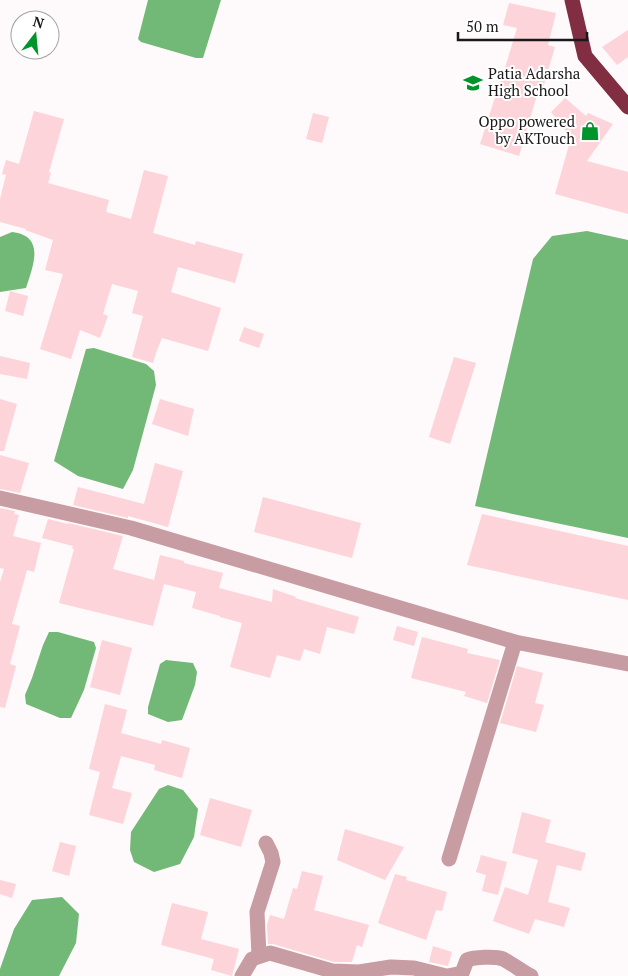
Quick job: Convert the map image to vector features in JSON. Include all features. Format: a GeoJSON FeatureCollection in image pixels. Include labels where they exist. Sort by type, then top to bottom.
{"type":"FeatureCollection","features":[{"type":"Feature","properties":{"kind":"highway"},"geometry":{"type":"LineString","coordinates":[[572,0],[585,56],[628,108]]}},
{"type":"Feature","properties":{"kind":"street"},"geometry":{"type":"LineString","coordinates":[[0,498],[131,528],[515,642],[628,664]]}},
{"type":"Feature","properties":{"kind":"street"},"geometry":{"type":"LineString","coordinates":[[449,859],[515,642]]}},
{"type":"Feature","properties":{"kind":"street"},"geometry":{"type":"LineString","coordinates":[[259,956],[256,912],[273,862],[266,843]]}},
{"type":"Feature","properties":{"kind":"street"},"geometry":{"type":"LineString","coordinates":[[242,976],[252,959],[270,953],[332,971],[360,972],[391,967],[414,968],[447,976],[462,973],[467,960],[472,957],[501,958],[531,976]]}},
{"type":"Feature","properties":{"kind":"shaded area"},"geometry":{"type":"Polygon","coordinates":[[[148,0],[221,0],[203,58],[196,58],[141,42],[138,39],[148,0]]]}},
{"type":"Feature","properties":{"kind":"shaded area"},"geometry":{"type":"Polygon","coordinates":[[[587,231],[628,240],[628,538],[475,506],[533,259],[552,236],[587,231]]]}},
{"type":"Feature","properties":{"kind":"shaded area"},"geometry":{"type":"Polygon","coordinates":[[[12,232],[30,239],[33,246],[34,262],[26,288],[0,292],[0,237],[12,232]]]}},
{"type":"Feature","properties":{"kind":"shaded area"},"geometry":{"type":"Polygon","coordinates":[[[94,348],[146,364],[154,371],[156,385],[133,470],[123,489],[78,476],[54,461],[86,349],[94,348]]]}},
{"type":"Feature","properties":{"kind":"shaded area"},"geometry":{"type":"Polygon","coordinates":[[[49,632],[58,632],[94,642],[96,648],[84,690],[71,718],[60,718],[26,704],[25,695],[49,632]]]}},
{"type":"Feature","properties":{"kind":"shaded area"},"geometry":{"type":"Polygon","coordinates":[[[166,660],[193,663],[197,672],[195,685],[182,720],[168,722],[148,714],[148,707],[160,664],[166,660]]]}},
{"type":"Feature","properties":{"kind":"shaded area"},"geometry":{"type":"Polygon","coordinates":[[[168,785],[183,790],[198,809],[194,837],[180,864],[154,872],[134,862],[130,850],[131,832],[159,789],[168,785]]]}},
{"type":"Feature","properties":{"kind":"shaded area"},"geometry":{"type":"Polygon","coordinates":[[[62,897],[79,914],[76,943],[59,976],[0,976],[0,969],[14,929],[32,900],[62,897]]]}},
{"type":"Feature","properties":{"kind":"building"},"geometry":{"type":"Polygon","coordinates":[[[509,3],[556,13],[548,45],[555,47],[540,98],[537,95],[519,156],[480,144],[517,28],[503,25],[509,3]]]}},
{"type":"Feature","properties":{"kind":"building"},"geometry":{"type":"Polygon","coordinates":[[[628,30],[628,57],[617,65],[602,47],[628,30]]]}},
{"type":"Feature","properties":{"kind":"building"},"geometry":{"type":"Polygon","coordinates":[[[565,98],[586,116],[588,113],[613,124],[587,161],[628,172],[628,214],[555,194],[571,138],[551,112],[565,98]]]}},
{"type":"Feature","properties":{"kind":"building"},"geometry":{"type":"Polygon","coordinates":[[[34,111],[64,119],[49,172],[51,173],[48,183],[109,200],[106,212],[131,219],[144,170],[168,176],[153,233],[195,245],[196,241],[243,254],[235,283],[178,267],[171,292],[221,308],[208,351],[162,338],[153,363],[132,357],[143,316],[132,313],[138,291],[112,284],[103,314],[108,316],[100,338],[80,330],[71,359],[40,349],[63,274],[45,270],[53,240],[26,229],[0,222],[0,199],[6,175],[2,174],[6,160],[19,164],[34,111]]]}},
{"type":"Feature","properties":{"kind":"building"},"geometry":{"type":"Polygon","coordinates":[[[313,113],[329,117],[322,143],[306,139],[313,113]]]}},
{"type":"Feature","properties":{"kind":"building"},"geometry":{"type":"Polygon","coordinates":[[[10,291],[28,296],[23,316],[5,311],[10,291]]]}},
{"type":"Feature","properties":{"kind":"building"},"geometry":{"type":"Polygon","coordinates":[[[244,327],[264,334],[259,348],[239,341],[244,327]]]}},
{"type":"Feature","properties":{"kind":"building"},"geometry":{"type":"Polygon","coordinates":[[[0,356],[30,363],[27,379],[0,374],[0,356]]]}},
{"type":"Feature","properties":{"kind":"building"},"geometry":{"type":"Polygon","coordinates":[[[454,357],[476,363],[450,444],[429,437],[454,357]]]}},
{"type":"Feature","properties":{"kind":"building"},"geometry":{"type":"Polygon","coordinates":[[[0,399],[17,404],[4,451],[0,451],[0,399]]]}},
{"type":"Feature","properties":{"kind":"building"},"geometry":{"type":"Polygon","coordinates":[[[160,399],[194,409],[188,436],[152,424],[160,399]]]}},
{"type":"Feature","properties":{"kind":"building"},"geometry":{"type":"Polygon","coordinates":[[[0,455],[29,463],[20,493],[0,489],[0,455]]]}},
{"type":"Feature","properties":{"kind":"building"},"geometry":{"type":"Polygon","coordinates":[[[155,463],[183,471],[168,527],[128,516],[128,518],[73,505],[78,487],[144,504],[155,463]]]}},
{"type":"Feature","properties":{"kind":"building"},"geometry":{"type":"Polygon","coordinates":[[[263,497],[361,523],[352,558],[254,532],[263,497]]]}},
{"type":"Feature","properties":{"kind":"building"},"geometry":{"type":"Polygon","coordinates":[[[0,508],[15,511],[14,514],[19,515],[13,536],[41,543],[34,572],[27,570],[12,624],[20,626],[10,664],[16,666],[5,708],[0,707],[0,582],[4,569],[0,568],[0,508]]]}},
{"type":"Feature","properties":{"kind":"building"},"geometry":{"type":"Polygon","coordinates":[[[482,514],[628,546],[628,600],[467,565],[482,514]]]}},
{"type":"Feature","properties":{"kind":"building"},"geometry":{"type":"Polygon","coordinates":[[[48,519],[123,536],[113,569],[154,580],[160,555],[184,561],[184,563],[223,573],[219,588],[272,602],[273,589],[295,598],[359,617],[354,634],[327,627],[320,654],[304,649],[300,661],[277,655],[270,678],[230,667],[242,623],[192,608],[196,592],[164,584],[153,626],[59,603],[74,549],[72,549],[73,546],[42,538],[48,519]]]}},
{"type":"Feature","properties":{"kind":"building"},"geometry":{"type":"Polygon","coordinates":[[[397,626],[418,632],[414,646],[393,640],[397,626]]]}},
{"type":"Feature","properties":{"kind":"building"},"geometry":{"type":"Polygon","coordinates":[[[422,637],[468,649],[467,653],[500,660],[487,703],[464,696],[466,692],[411,678],[422,637]]]}},
{"type":"Feature","properties":{"kind":"building"},"geometry":{"type":"Polygon","coordinates":[[[102,640],[132,648],[120,695],[90,687],[102,640]]]}},
{"type":"Feature","properties":{"kind":"building"},"geometry":{"type":"Polygon","coordinates":[[[517,666],[543,673],[535,703],[544,705],[536,732],[500,723],[517,666]]]}},
{"type":"Feature","properties":{"kind":"building"},"geometry":{"type":"Polygon","coordinates":[[[105,704],[127,710],[121,733],[161,744],[162,740],[190,748],[182,778],[154,770],[155,765],[121,756],[112,788],[132,793],[123,824],[89,815],[100,772],[89,769],[105,704]]]}},
{"type":"Feature","properties":{"kind":"building"},"geometry":{"type":"Polygon","coordinates":[[[210,798],[252,810],[241,847],[200,835],[210,798]]]}},
{"type":"Feature","properties":{"kind":"building"},"geometry":{"type":"Polygon","coordinates":[[[522,812],[551,820],[545,842],[586,853],[581,871],[557,865],[548,902],[570,908],[564,927],[535,919],[529,934],[493,921],[505,887],[528,895],[538,860],[512,853],[522,812]]]}},
{"type":"Feature","properties":{"kind":"building"},"geometry":{"type":"Polygon","coordinates":[[[345,829],[404,847],[385,880],[337,860],[345,829]]]}},
{"type":"Feature","properties":{"kind":"building"},"geometry":{"type":"Polygon","coordinates":[[[60,842],[76,846],[69,876],[52,871],[60,842]]]}},
{"type":"Feature","properties":{"kind":"building"},"geometry":{"type":"Polygon","coordinates":[[[481,855],[507,862],[498,895],[482,891],[486,875],[476,872],[481,855]]]}},
{"type":"Feature","properties":{"kind":"building"},"geometry":{"type":"Polygon","coordinates":[[[302,871],[323,876],[314,910],[369,925],[362,947],[357,945],[352,962],[334,962],[268,944],[267,925],[270,915],[284,919],[293,888],[297,889],[302,871]]]}},
{"type":"Feature","properties":{"kind":"building"},"geometry":{"type":"Polygon","coordinates":[[[395,874],[407,877],[406,880],[447,892],[442,911],[436,910],[426,940],[378,923],[395,874]]]}},
{"type":"Feature","properties":{"kind":"building"},"geometry":{"type":"Polygon","coordinates":[[[0,880],[16,884],[12,898],[0,894],[0,880]]]}},
{"type":"Feature","properties":{"kind":"building"},"geometry":{"type":"Polygon","coordinates":[[[172,903],[208,912],[201,939],[239,949],[232,976],[211,970],[214,959],[161,945],[172,903]]]}},
{"type":"Feature","properties":{"kind":"building"},"geometry":{"type":"Polygon","coordinates":[[[433,946],[452,952],[448,966],[429,962],[433,946]]]}},
{"type":"Feature","properties":{"kind":"place","name":"Patia Adarsha High School"},"geometry":{"type":"Point","coordinates":[473,83]}},
{"type":"Feature","properties":{"kind":"place","name":"Oppo powered by AKTouch"},"geometry":{"type":"Point","coordinates":[590,131]}}]}
